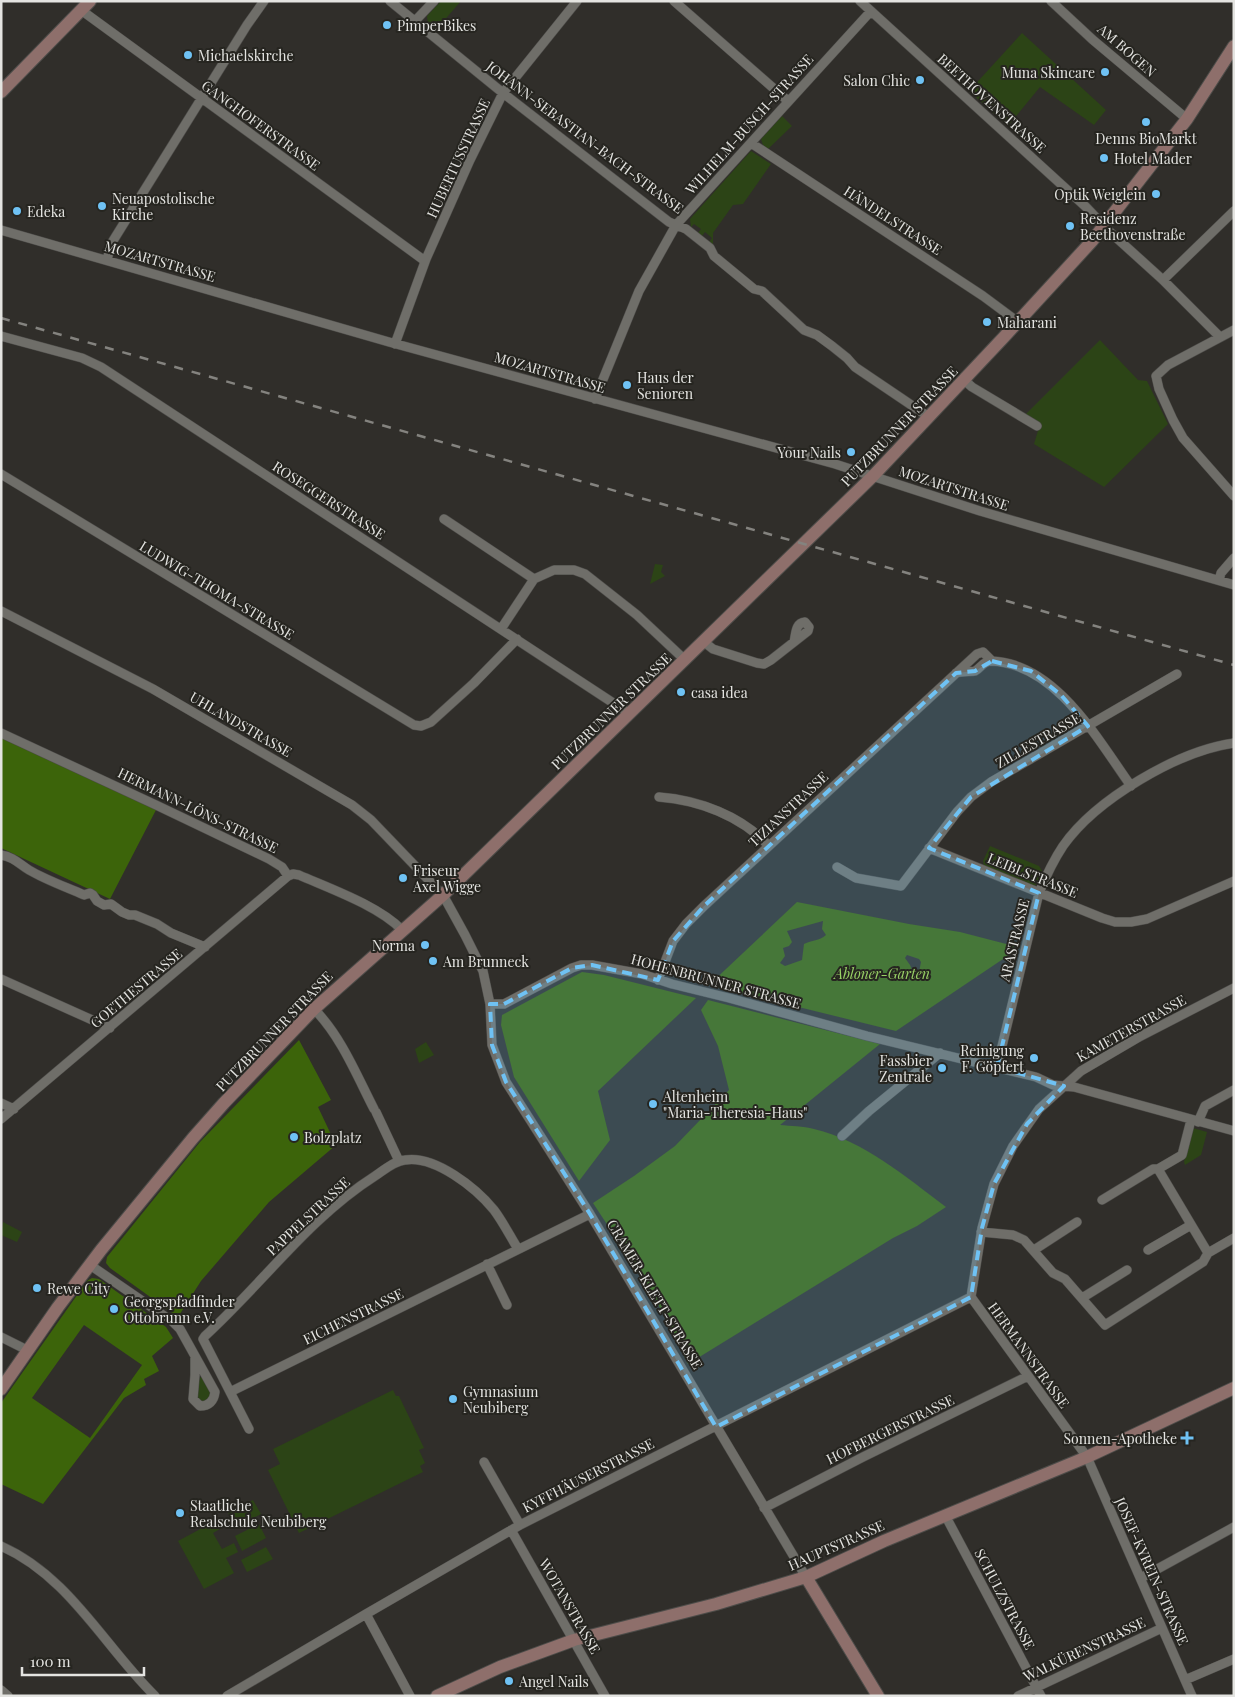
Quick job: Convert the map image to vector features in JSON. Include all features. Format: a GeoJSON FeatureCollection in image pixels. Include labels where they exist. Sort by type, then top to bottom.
{"type":"FeatureCollection","features":[{"type":"Feature","properties":{"kind":"main road"},"geometry":{"type":"LineString","coordinates":[[1,92],[85,6]]}},
{"type":"Feature","properties":{"kind":"main road","name":"PUTZBRUNNER STRASSE"},"geometry":{"type":"LineString","coordinates":[[1,1388],[90,1265],[193,1138],[314,1009],[443,895],[874,476],[1018,322],[1104,225],[1230,61],[1234,46]]}},
{"type":"Feature","properties":{"kind":"main road","name":"HAUPTSTRASSE"},"geometry":{"type":"LineString","coordinates":[[437,1696],[500,1667],[574,1640],[716,1604],[806,1577],[884,1541],[1087,1457],[1234,1388]]}},
{"type":"Feature","properties":{"kind":"main road","name":"CRAMER-KLETT-STRASSE"},"geometry":{"type":"LineString","coordinates":[[806,1577],[878,1696]]}},
{"type":"Feature","properties":{"kind":"street"},"geometry":{"type":"LineString","coordinates":[[107,260],[111,244],[247,25],[264,1]]}},
{"type":"Feature","properties":{"kind":"street","name":"JOHANN-SEBASTIAN-BACH-STRASSE"},"geometry":{"type":"LineString","coordinates":[[390,1],[663,217],[686,229],[704,243],[710,248],[714,256],[754,289],[762,291],[767,295],[804,330],[817,335],[847,358],[855,367],[929,417]]}},
{"type":"Feature","properties":{"kind":"street"},"geometry":{"type":"LineString","coordinates":[[415,21],[434,1]]}},
{"type":"Feature","properties":{"kind":"street","name":"HUBERTUSSTRASSE"},"geometry":{"type":"LineString","coordinates":[[395,344],[425,261],[470,160],[504,93],[577,1]]}},
{"type":"Feature","properties":{"kind":"street"},"geometry":{"type":"LineString","coordinates":[[674,1],[788,101]]}},
{"type":"Feature","properties":{"kind":"street","name":"BEETHOVENSTRASSE"},"geometry":{"type":"LineString","coordinates":[[860,1],[1086,207],[1220,337]]}},
{"type":"Feature","properties":{"kind":"street","name":"AM BOGEN"},"geometry":{"type":"LineString","coordinates":[[1051,1],[1093,40],[1186,118]]}},
{"type":"Feature","properties":{"kind":"street","name":"GANGHOFERSTRASSE"},"geometry":{"type":"LineString","coordinates":[[85,6],[202,99],[425,261]]}},
{"type":"Feature","properties":{"kind":"street","name":"WILHELM-BUSCH-STRASSE"},"geometry":{"type":"LineString","coordinates":[[595,399],[638,291],[676,225],[871,11]]}},
{"type":"Feature","properties":{"kind":"street","name":"HÄNDELSTRASSE"},"geometry":{"type":"LineString","coordinates":[[751,143],[983,296],[1018,322]]}},
{"type":"Feature","properties":{"kind":"street"},"geometry":{"type":"LineString","coordinates":[[1163,280],[1234,211]]}},
{"type":"Feature","properties":{"kind":"street","name":"MOZARTSTRASSE"},"geometry":{"type":"LineString","coordinates":[[1,230],[395,344],[874,476],[980,511],[1234,585]]}},
{"type":"Feature","properties":{"kind":"street"},"geometry":{"type":"LineString","coordinates":[[1234,341],[1232,331],[1168,365],[1156,376],[1159,389],[1183,438],[1234,496]]}},
{"type":"Feature","properties":{"kind":"street","name":"ROSEGGERSTRASSE"},"geometry":{"type":"LineString","coordinates":[[1,336],[82,358],[101,367],[630,714]]}},
{"type":"Feature","properties":{"kind":"street"},"geometry":{"type":"LineString","coordinates":[[964,380],[972,387],[1037,426]]}},
{"type":"Feature","properties":{"kind":"street","name":"LUDWIG-THOMA-STRASSE"},"geometry":{"type":"LineString","coordinates":[[1,474],[407,722],[421,726],[431,722],[474,683],[517,639]]}},
{"type":"Feature","properties":{"kind":"street"},"geometry":{"type":"LineString","coordinates":[[444,519],[534,579]]}},
{"type":"Feature","properties":{"kind":"street"},"geometry":{"type":"LineString","coordinates":[[1218,580],[1221,573],[1234,558]]}},
{"type":"Feature","properties":{"kind":"street"},"geometry":{"type":"LineString","coordinates":[[501,629],[534,579],[549,571],[562,568],[574,570],[585,574],[637,615],[685,660]]}},
{"type":"Feature","properties":{"kind":"street","name":"UHLANDSTRASSE"},"geometry":{"type":"LineString","coordinates":[[1,612],[153,689],[352,805],[370,820],[443,895]]}},
{"type":"Feature","properties":{"kind":"street"},"geometry":{"type":"LineString","coordinates":[[704,642],[712,649],[764,664],[794,642]]}},
{"type":"Feature","properties":{"kind":"street","name":"TIZIANSTRASSE"},"geometry":{"type":"LineString","coordinates":[[658,980],[674,941],[686,924],[768,845],[980,652],[983,652],[992,661],[1021,667],[1031,672],[1062,695],[1088,726],[1131,786]]}},
{"type":"Feature","properties":{"kind":"street","name":"ZILLESTRASSE"},"geometry":{"type":"LineString","coordinates":[[929,848],[971,797],[991,782],[1177,674]]}},
{"type":"Feature","properties":{"kind":"street","name":"HERMANN-LÖNS-STRASSE"},"geometry":{"type":"LineString","coordinates":[[1,733],[268,859],[282,867],[288,876]]}},
{"type":"Feature","properties":{"kind":"street","name":"ARASTRASSE"},"geometry":{"type":"LineString","coordinates":[[997,1067],[1039,893],[1049,868],[1064,845],[1076,830],[1108,802],[1131,786],[1190,754],[1218,746],[1234,744]]}},
{"type":"Feature","properties":{"kind":"street"},"geometry":{"type":"LineString","coordinates":[[659,797],[679,799],[725,814],[747,825],[768,845]]}},
{"type":"Feature","properties":{"kind":"street"},"geometry":{"type":"LineString","coordinates":[[837,866],[856,878],[901,886],[929,848]]}},
{"type":"Feature","properties":{"kind":"street","name":"LEIBLSTRASSE"},"geometry":{"type":"LineString","coordinates":[[929,848],[1116,922],[1147,919],[1234,881]]}},
{"type":"Feature","properties":{"kind":"street"},"geometry":{"type":"LineString","coordinates":[[1,855],[9,856],[28,869],[84,895],[94,895],[97,901],[104,905],[111,904],[122,912],[157,924],[171,933],[205,948]]}},
{"type":"Feature","properties":{"kind":"street"},"geometry":{"type":"LineString","coordinates":[[288,876],[293,874],[300,875],[350,898],[380,913],[402,930]]}},
{"type":"Feature","properties":{"kind":"street","name":"GOETHESTRASSE"},"geometry":{"type":"LineString","coordinates":[[1,1119],[288,876]]}},
{"type":"Feature","properties":{"kind":"street","name":"CRAMER-KLETT-STRASSE"},"geometry":{"type":"LineString","coordinates":[[443,895],[482,971],[490,1004],[492,1044],[506,1082],[590,1214],[806,1577]]}},
{"type":"Feature","properties":{"kind":"street","name":"HOHENBRUNNER STRASSE"},"geometry":{"type":"LineString","coordinates":[[490,1004],[504,1004],[572,968],[592,965],[625,971],[867,1036],[1036,1077],[1053,1085],[1074,1087],[1234,1131]]}},
{"type":"Feature","properties":{"kind":"street"},"geometry":{"type":"LineString","coordinates":[[1,978],[110,1028]]}},
{"type":"Feature","properties":{"kind":"street","name":"KAMETERSTRASSE"},"geometry":{"type":"LineString","coordinates":[[981,1232],[994,1184],[1013,1146],[1039,1109],[1081,1071],[1115,1050],[1234,988]]}},
{"type":"Feature","properties":{"kind":"street"},"geometry":{"type":"LineString","coordinates":[[314,1009],[323,1019],[340,1046],[399,1161],[416,1159],[436,1164],[447,1170],[494,1210],[518,1249]]}},
{"type":"Feature","properties":{"kind":"street"},"geometry":{"type":"LineString","coordinates":[[842,1136],[869,1111],[940,1053]]}},
{"type":"Feature","properties":{"kind":"street"},"geometry":{"type":"LineString","coordinates":[[1102,1200],[1153,1169],[1158,1169],[1182,1155],[1194,1121],[1205,1106],[1234,1090]]}},
{"type":"Feature","properties":{"kind":"street"},"geometry":{"type":"LineString","coordinates":[[1,1103],[14,1108]]}},
{"type":"Feature","properties":{"kind":"street","name":"PAPPELSTRASSE"},"geometry":{"type":"LineString","coordinates":[[249,1429],[204,1343],[205,1336],[243,1299],[285,1253],[341,1199],[399,1161]]}},
{"type":"Feature","properties":{"kind":"street"},"geometry":{"type":"LineString","coordinates":[[1158,1169],[1208,1253]]}},
{"type":"Feature","properties":{"kind":"street","name":"EICHENSTRASSE"},"geometry":{"type":"LineString","coordinates":[[230,1392],[590,1214]]}},
{"type":"Feature","properties":{"kind":"street"},"geometry":{"type":"LineString","coordinates":[[1034,1250],[1077,1222]]}},
{"type":"Feature","properties":{"kind":"street"},"geometry":{"type":"LineString","coordinates":[[1148,1250],[1191,1225]]}},
{"type":"Feature","properties":{"kind":"street"},"geometry":{"type":"LineString","coordinates":[[981,1232],[1013,1235],[1024,1240],[1054,1272],[1065,1279],[1105,1325],[1203,1262],[1208,1253],[1234,1238]]}},
{"type":"Feature","properties":{"kind":"street","name":"HERMANNSTRASSE"},"geometry":{"type":"LineString","coordinates":[[981,1232],[971,1297],[1087,1457]]}},
{"type":"Feature","properties":{"kind":"street"},"geometry":{"type":"LineString","coordinates":[[487,1264],[507,1304]]}},
{"type":"Feature","properties":{"kind":"street"},"geometry":{"type":"LineString","coordinates":[[90,1265],[174,1322],[180,1329],[205,1372],[215,1392],[211,1403],[205,1406],[200,1406],[193,1399],[195,1356]]}},
{"type":"Feature","properties":{"kind":"street"},"geometry":{"type":"LineString","coordinates":[[1082,1298],[1127,1270]]}},
{"type":"Feature","properties":{"kind":"street","name":"KYFFHÄUSERSTRASSE"},"geometry":{"type":"LineString","coordinates":[[228,1696],[520,1525],[971,1297]]}},
{"type":"Feature","properties":{"kind":"street"},"geometry":{"type":"LineString","coordinates":[[1,1337],[27,1350]]}},
{"type":"Feature","properties":{"kind":"street","name":"HOFBERGERSTRASSE"},"geometry":{"type":"LineString","coordinates":[[764,1508],[1028,1376]]}},
{"type":"Feature","properties":{"kind":"street","name":"JOSEF-KYREIN-STRASSE"},"geometry":{"type":"LineString","coordinates":[[1087,1457],[1192,1696]]}},
{"type":"Feature","properties":{"kind":"street"},"geometry":{"type":"LineString","coordinates":[[484,1462],[520,1525]]}},
{"type":"Feature","properties":{"kind":"street","name":"SCHULZSTRASSE"},"geometry":{"type":"LineString","coordinates":[[945,1515],[1041,1696]]}},
{"type":"Feature","properties":{"kind":"street"},"geometry":{"type":"LineString","coordinates":[[1141,1578],[1234,1527]]}},
{"type":"Feature","properties":{"kind":"street","name":"WOTANSTRASSE"},"geometry":{"type":"LineString","coordinates":[[511,1530],[605,1696]]}},
{"type":"Feature","properties":{"kind":"street"},"geometry":{"type":"LineString","coordinates":[[1,1546],[33,1564],[55,1581],[79,1606],[139,1680],[155,1696]]}},
{"type":"Feature","properties":{"kind":"street"},"geometry":{"type":"LineString","coordinates":[[366,1614],[410,1696]]}},
{"type":"Feature","properties":{"kind":"street","name":"WALKÜRENSTRASSE"},"geometry":{"type":"LineString","coordinates":[[1018,1696],[1162,1628]]}},
{"type":"Feature","properties":{"kind":"street"},"geometry":{"type":"LineString","coordinates":[[1185,1680],[1234,1659]]}},
{"type":"Feature","properties":{"kind":"street"},"geometry":{"type":"LineString","coordinates":[[1,1690],[8,1696]]}},
{"type":"Feature","properties":{"kind":"highlighted area"},"geometry":{"type":"Polygon","coordinates":[[[992,661],[1031,671],[1061,695],[1088,726],[971,797],[929,848],[1039,893],[997,1067],[1064,1086],[1027,1124],[994,1184],[982,1228],[971,1297],[716,1427],[590,1214],[506,1082],[492,1045],[490,1004],[504,1004],[572,968],[592,965],[658,980],[673,941],[704,906],[956,673],[975,671],[992,661]]]}},
{"type":"Feature","properties":{"kind":"green space"},"geometry":{"type":"Polygon","coordinates":[[[441,1],[461,1],[435,31],[428,24],[427,16],[441,1]]]}},
{"type":"Feature","properties":{"kind":"green space"},"geometry":{"type":"Polygon","coordinates":[[[1022,33],[1106,110],[1094,125],[1040,87],[1008,126],[969,91],[1022,33]]]}},
{"type":"Feature","properties":{"kind":"green space"},"geometry":{"type":"Polygon","coordinates":[[[782,116],[792,126],[768,149],[763,145],[761,139],[782,116]]]}},
{"type":"Feature","properties":{"kind":"green space"},"geometry":{"type":"Polygon","coordinates":[[[751,151],[771,164],[743,204],[733,205],[713,233],[713,245],[709,242],[712,238],[705,232],[702,236],[698,233],[701,229],[694,224],[691,227],[690,219],[751,151]]]}},
{"type":"Feature","properties":{"kind":"green space"},"geometry":{"type":"Polygon","coordinates":[[[1100,340],[1138,380],[1147,381],[1168,424],[1104,487],[1034,444],[1040,424],[1026,414],[1100,340]]]}},
{"type":"Feature","properties":{"kind":"green space"},"geometry":{"type":"Polygon","coordinates":[[[655,564],[663,565],[661,572],[665,576],[650,584],[655,564]]]}},
{"type":"Feature","properties":{"kind":"green space"},"geometry":{"type":"Polygon","coordinates":[[[1,737],[157,808],[110,899],[1,848],[1,737]]]}},
{"type":"Feature","properties":{"kind":"green space"},"geometry":{"type":"Polygon","coordinates":[[[990,846],[1039,866],[1042,871],[1037,884],[1034,886],[984,866],[983,861],[990,846]]]}},
{"type":"Feature","properties":{"kind":"green space","name":"Abloner-Garten"},"geometry":{"type":"Polygon","coordinates":[[[797,902],[960,932],[1014,946],[1012,953],[896,1031],[709,985],[797,902]],[[823,921],[787,931],[792,942],[789,946],[783,948],[785,956],[780,963],[785,966],[802,960],[804,944],[826,935],[822,929],[823,921]],[[907,955],[905,958],[915,976],[919,972],[921,962],[919,959],[907,955]]]}},
{"type":"Feature","properties":{"kind":"green space"},"geometry":{"type":"Polygon","coordinates":[[[582,972],[604,975],[696,998],[598,1091],[610,1140],[579,1181],[514,1077],[501,1025],[502,1015],[582,972]]]}},
{"type":"Feature","properties":{"kind":"green space"},"geometry":{"type":"Polygon","coordinates":[[[708,1000],[880,1044],[780,1125],[814,1129],[850,1142],[884,1161],[946,1207],[688,1364],[654,1296],[593,1203],[675,1146],[729,1090],[718,1046],[701,1010],[708,1000]]]}},
{"type":"Feature","properties":{"kind":"green space"},"geometry":{"type":"Polygon","coordinates":[[[299,1040],[331,1100],[318,1107],[336,1145],[269,1202],[201,1281],[178,1317],[110,1268],[106,1263],[107,1257],[200,1142],[299,1040]]]}},
{"type":"Feature","properties":{"kind":"green space"},"geometry":{"type":"Polygon","coordinates":[[[426,1042],[434,1055],[419,1063],[415,1049],[426,1042]]]}},
{"type":"Feature","properties":{"kind":"green space"},"geometry":{"type":"Polygon","coordinates":[[[1193,1128],[1207,1132],[1201,1155],[1185,1165],[1184,1162],[1193,1128]]]}},
{"type":"Feature","properties":{"kind":"green space"},"geometry":{"type":"Polygon","coordinates":[[[3,1222],[22,1232],[17,1242],[1,1235],[3,1222]]]}},
{"type":"Feature","properties":{"kind":"green space"},"geometry":{"type":"Polygon","coordinates":[[[92,1278],[99,1279],[166,1327],[173,1338],[152,1356],[159,1371],[144,1379],[146,1385],[124,1398],[43,1504],[1,1484],[1,1403],[87,1281],[92,1278]],[[84,1325],[32,1398],[90,1438],[142,1365],[84,1325]]]}},
{"type":"Feature","properties":{"kind":"green space"},"geometry":{"type":"Polygon","coordinates":[[[200,1377],[203,1378],[211,1392],[209,1399],[204,1402],[199,1400],[197,1392],[200,1377]]]}},
{"type":"Feature","properties":{"kind":"green space"},"geometry":{"type":"Polygon","coordinates":[[[393,1390],[396,1396],[399,1396],[424,1448],[419,1450],[425,1463],[420,1466],[423,1472],[299,1533],[268,1470],[280,1464],[273,1449],[393,1390]]]}},
{"type":"Feature","properties":{"kind":"green space"},"geometry":{"type":"Polygon","coordinates":[[[253,1500],[261,1514],[236,1527],[228,1513],[253,1500]]]}},
{"type":"Feature","properties":{"kind":"green space"},"geometry":{"type":"Polygon","coordinates":[[[221,1518],[225,1526],[213,1533],[222,1549],[234,1543],[238,1552],[226,1558],[234,1573],[204,1589],[178,1541],[221,1518]]]}},
{"type":"Feature","properties":{"kind":"green space"},"geometry":{"type":"Polygon","coordinates":[[[259,1524],[266,1538],[242,1551],[235,1536],[259,1524]]]}},
{"type":"Feature","properties":{"kind":"green space"},"geometry":{"type":"Polygon","coordinates":[[[266,1547],[273,1559],[247,1572],[241,1560],[266,1547]]]}},
{"type":"Feature","properties":{"kind":"railway"},"geometry":{"type":"LineString","coordinates":[[1,318],[1234,665]]}},
{"type":"Feature","properties":{"kind":"place","name":"PimperBikes"},"geometry":{"type":"Point","coordinates":[387,25]}},
{"type":"Feature","properties":{"kind":"place","name":"Michaelskirche"},"geometry":{"type":"Point","coordinates":[188,55]}},
{"type":"Feature","properties":{"kind":"place","name":"Muna Skincare"},"geometry":{"type":"Point","coordinates":[1105,72]}},
{"type":"Feature","properties":{"kind":"place","name":"Salon Chic"},"geometry":{"type":"Point","coordinates":[920,80]}},
{"type":"Feature","properties":{"kind":"place","name":"Denns BioMarkt"},"geometry":{"type":"Point","coordinates":[1146,122]}},
{"type":"Feature","properties":{"kind":"place","name":"Hotel Mader"},"geometry":{"type":"Point","coordinates":[1104,158]}},
{"type":"Feature","properties":{"kind":"place","name":"Optik Weiglein"},"geometry":{"type":"Point","coordinates":[1156,194]}},
{"type":"Feature","properties":{"kind":"place","name":"Neuapostolische Kirche"},"geometry":{"type":"Point","coordinates":[102,206]}},
{"type":"Feature","properties":{"kind":"place","name":"Edeka"},"geometry":{"type":"Point","coordinates":[17,211]}},
{"type":"Feature","properties":{"kind":"place","name":"Residenz Beethovenstraße"},"geometry":{"type":"Point","coordinates":[1070,226]}},
{"type":"Feature","properties":{"kind":"place","name":"Maharani"},"geometry":{"type":"Point","coordinates":[987,322]}},
{"type":"Feature","properties":{"kind":"place","name":"Haus der Senioren"},"geometry":{"type":"Point","coordinates":[627,385]}},
{"type":"Feature","properties":{"kind":"place","name":"Your Nails"},"geometry":{"type":"Point","coordinates":[851,452]}},
{"type":"Feature","properties":{"kind":"place","name":"casa idea"},"geometry":{"type":"Point","coordinates":[681,692]}},
{"type":"Feature","properties":{"kind":"place","name":"Friseur Axel Wigge"},"geometry":{"type":"Point","coordinates":[403,878]}},
{"type":"Feature","properties":{"kind":"place","name":"Norma"},"geometry":{"type":"Point","coordinates":[425,945]}},
{"type":"Feature","properties":{"kind":"place","name":"Am Brunneck"},"geometry":{"type":"Point","coordinates":[433,961]}},
{"type":"Feature","properties":{"kind":"place","name":"Reinigung F. Göpfert"},"geometry":{"type":"Point","coordinates":[1034,1058]}},
{"type":"Feature","properties":{"kind":"place","name":"Fassbier Zentrale"},"geometry":{"type":"Point","coordinates":[942,1068]}},
{"type":"Feature","properties":{"kind":"place","name":"Altenheim \"Maria-Theresia-Haus\""},"geometry":{"type":"Point","coordinates":[653,1104]}},
{"type":"Feature","properties":{"kind":"place","name":"Bolzplatz"},"geometry":{"type":"Point","coordinates":[294,1137]}},
{"type":"Feature","properties":{"kind":"place","name":"Rewe City"},"geometry":{"type":"Point","coordinates":[37,1288]}},
{"type":"Feature","properties":{"kind":"place","name":"Georgspfadfinder Ottobrunn e.V."},"geometry":{"type":"Point","coordinates":[114,1309]}},
{"type":"Feature","properties":{"kind":"place","name":"Gymnasium Neubiberg"},"geometry":{"type":"Point","coordinates":[453,1399]}},
{"type":"Feature","properties":{"kind":"place","name":"Sonnen-Apotheke"},"geometry":{"type":"Point","coordinates":[1187,1438]}},
{"type":"Feature","properties":{"kind":"place","name":"Staatliche Realschule Neubiberg"},"geometry":{"type":"Point","coordinates":[180,1513]}},
{"type":"Feature","properties":{"kind":"place","name":"Angel Nails"},"geometry":{"type":"Point","coordinates":[509,1681]}}]}
